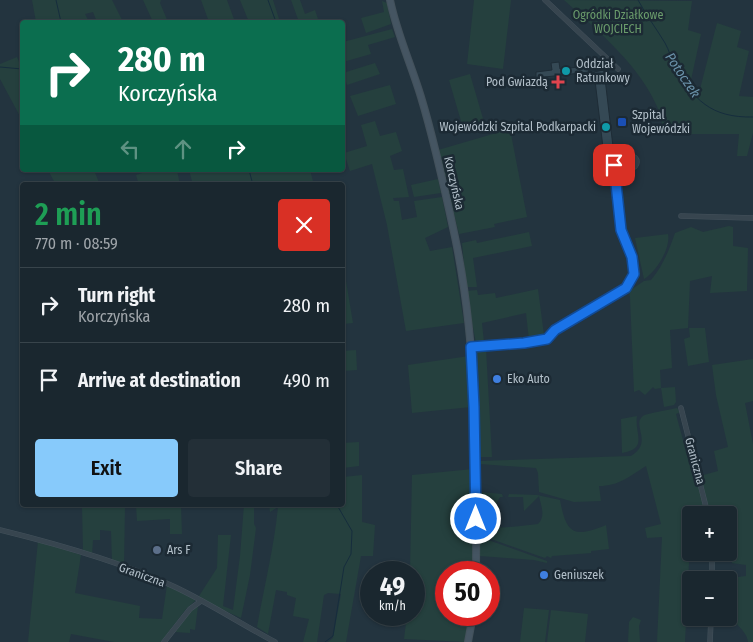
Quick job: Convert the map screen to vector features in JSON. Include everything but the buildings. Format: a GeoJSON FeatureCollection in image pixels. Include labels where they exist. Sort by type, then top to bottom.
{"type":"FeatureCollection","features":[{"type":"Feature","properties":{"kind":"main road","name":"Korczyńska"},"geometry":{"type":"LineString","coordinates":[[390,0],[398,32],[422,98],[441,174],[456,239],[469,322],[476,459],[476,561]]}},
{"type":"Feature","properties":{"kind":"main road"},"geometry":{"type":"LineString","coordinates":[[468,642],[471,626]]}},
{"type":"Feature","properties":{"kind":"street"},"geometry":{"type":"LineString","coordinates":[[545,0],[618,69]]}},
{"type":"Feature","properties":{"kind":"street"},"geometry":{"type":"LineString","coordinates":[[471,347],[524,343],[547,339],[555,330],[626,288],[634,274],[634,264],[621,230],[614,165],[624,162]]}},
{"type":"Feature","properties":{"kind":"street"},"geometry":{"type":"LineString","coordinates":[[681,216],[753,218]]}},
{"type":"Feature","properties":{"kind":"street","name":"Graniczna"},"geometry":{"type":"LineString","coordinates":[[681,408],[706,506]]}},
{"type":"Feature","properties":{"kind":"street","name":"Graniczna"},"geometry":{"type":"LineString","coordinates":[[0,530],[46,541],[127,568],[175,587],[240,620],[275,642]]}},
{"type":"Feature","properties":{"kind":"street"},"geometry":{"type":"LineString","coordinates":[[164,642],[190,609],[200,601]]}},
{"type":"Feature","properties":{"kind":"street"},"geometry":{"type":"LineString","coordinates":[[710,642],[711,626]]}},
{"type":"Feature","properties":{"kind":"green space"},"geometry":{"type":"Polygon","coordinates":[[[32,0],[112,0],[122,20],[96,20],[93,12],[85,14],[88,20],[36,20],[32,0]]]}},
{"type":"Feature","properties":{"kind":"green space"},"geometry":{"type":"Polygon","coordinates":[[[143,0],[161,0],[160,3],[167,20],[152,20],[143,0]]]}},
{"type":"Feature","properties":{"kind":"green space"},"geometry":{"type":"Polygon","coordinates":[[[201,0],[227,0],[234,20],[208,20],[201,0]]]}},
{"type":"Feature","properties":{"kind":"green space"},"geometry":{"type":"Polygon","coordinates":[[[240,0],[273,0],[279,20],[248,20],[240,0]]]}},
{"type":"Feature","properties":{"kind":"green space"},"geometry":{"type":"Polygon","coordinates":[[[291,0],[300,0],[305,14],[315,10],[318,20],[298,20],[291,0]]]}},
{"type":"Feature","properties":{"kind":"green space"},"geometry":{"type":"Polygon","coordinates":[[[474,0],[511,0],[503,69],[467,64],[474,0]]]}},
{"type":"Feature","properties":{"kind":"green space","name":"Ogródki Działkowe WOJCIECH"},"geometry":{"type":"Polygon","coordinates":[[[564,0],[692,1],[688,30],[701,34],[691,80],[699,93],[717,23],[741,31],[737,47],[749,51],[739,96],[753,97],[753,133],[747,156],[737,156],[739,134],[663,134],[659,111],[641,79],[618,51],[564,0]]]}},
{"type":"Feature","properties":{"kind":"green space"},"geometry":{"type":"Polygon","coordinates":[[[382,1],[387,3],[391,24],[366,33],[361,18],[384,12],[382,1]]]}},
{"type":"Feature","properties":{"kind":"green space"},"geometry":{"type":"Polygon","coordinates":[[[392,29],[395,37],[368,45],[371,54],[345,61],[345,41],[392,29]]]}},
{"type":"Feature","properties":{"kind":"green space"},"geometry":{"type":"Polygon","coordinates":[[[17,57],[20,64],[20,116],[0,79],[0,64],[17,57]]]}},
{"type":"Feature","properties":{"kind":"green space"},"geometry":{"type":"Polygon","coordinates":[[[375,63],[380,74],[347,85],[345,72],[375,63]]]}},
{"type":"Feature","properties":{"kind":"green space"},"geometry":{"type":"Polygon","coordinates":[[[470,74],[484,122],[463,128],[449,80],[470,74]]]}},
{"type":"Feature","properties":{"kind":"green space"},"geometry":{"type":"Polygon","coordinates":[[[390,85],[396,104],[358,116],[350,96],[390,85]]]}},
{"type":"Feature","properties":{"kind":"green space"},"geometry":{"type":"Polygon","coordinates":[[[375,121],[380,136],[396,132],[402,151],[390,156],[394,170],[403,169],[409,197],[393,198],[394,201],[399,201],[402,220],[417,217],[414,201],[442,197],[448,227],[425,238],[430,251],[452,247],[464,323],[406,331],[387,225],[372,164],[350,171],[345,156],[345,153],[367,146],[361,125],[375,121]]]}},
{"type":"Feature","properties":{"kind":"green space"},"geometry":{"type":"Polygon","coordinates":[[[510,129],[527,217],[494,224],[495,227],[459,234],[438,150],[510,129]]]}},
{"type":"Feature","properties":{"kind":"green space"},"geometry":{"type":"Polygon","coordinates":[[[49,172],[95,172],[99,182],[54,182],[49,172]]]}},
{"type":"Feature","properties":{"kind":"green space"},"geometry":{"type":"Polygon","coordinates":[[[145,172],[177,172],[179,182],[138,182],[136,175],[145,172]]]}},
{"type":"Feature","properties":{"kind":"green space"},"geometry":{"type":"Polygon","coordinates":[[[190,172],[311,172],[313,182],[192,182],[190,172]]]}},
{"type":"Feature","properties":{"kind":"green space"},"geometry":{"type":"Polygon","coordinates":[[[438,179],[441,193],[414,197],[411,185],[438,179]]]}},
{"type":"Feature","properties":{"kind":"green space"},"geometry":{"type":"Polygon","coordinates":[[[729,226],[733,227],[733,246],[748,248],[747,291],[710,293],[712,276],[690,281],[688,328],[670,330],[672,368],[660,370],[661,388],[655,389],[653,387],[645,395],[639,390],[634,392],[629,291],[644,281],[651,280],[655,275],[668,252],[675,233],[691,227],[703,232],[729,226]]]}},
{"type":"Feature","properties":{"kind":"green space"},"geometry":{"type":"Polygon","coordinates":[[[529,232],[532,246],[473,258],[477,287],[468,287],[466,285],[462,243],[476,240],[477,243],[529,232]]]}},
{"type":"Feature","properties":{"kind":"green space"},"geometry":{"type":"Polygon","coordinates":[[[668,234],[667,246],[662,259],[649,276],[644,279],[635,238],[668,234]]]}},
{"type":"Feature","properties":{"kind":"green space"},"geometry":{"type":"Polygon","coordinates":[[[345,281],[353,323],[345,324],[345,281]]]}},
{"type":"Feature","properties":{"kind":"green space"},"geometry":{"type":"Polygon","coordinates":[[[538,289],[544,335],[529,340],[526,313],[482,323],[484,342],[476,343],[466,291],[477,290],[478,295],[495,293],[496,298],[538,289]]]}},
{"type":"Feature","properties":{"kind":"green space"},"geometry":{"type":"Polygon","coordinates":[[[689,328],[705,328],[709,362],[688,366],[684,339],[690,337],[689,328]]]}},
{"type":"Feature","properties":{"kind":"green space"},"geometry":{"type":"Polygon","coordinates":[[[486,349],[492,457],[480,457],[476,355],[477,351],[486,349]]]}},
{"type":"Feature","properties":{"kind":"green space"},"geometry":{"type":"Polygon","coordinates":[[[356,350],[357,370],[345,371],[345,351],[356,350]]]}},
{"type":"Feature","properties":{"kind":"green space"},"geometry":{"type":"Polygon","coordinates":[[[469,356],[471,407],[412,413],[408,365],[469,356]]]}},
{"type":"Feature","properties":{"kind":"green space"},"geometry":{"type":"Polygon","coordinates":[[[753,359],[753,401],[745,403],[753,444],[753,642],[748,642],[745,634],[737,624],[737,577],[746,576],[746,565],[732,563],[732,561],[737,561],[737,506],[707,506],[700,476],[718,471],[714,451],[728,447],[716,395],[712,365],[753,359]]]}},
{"type":"Feature","properties":{"kind":"green space"},"geometry":{"type":"Polygon","coordinates":[[[675,387],[676,402],[674,405],[664,407],[661,388],[675,387]]]}},
{"type":"Feature","properties":{"kind":"green space"},"geometry":{"type":"Polygon","coordinates":[[[677,408],[680,412],[676,414],[692,473],[696,471],[705,506],[682,506],[682,561],[700,561],[689,562],[689,571],[682,571],[682,626],[686,626],[685,642],[657,642],[662,537],[647,538],[645,528],[661,524],[646,466],[618,482],[599,486],[601,501],[574,502],[539,492],[536,468],[480,464],[480,461],[631,456],[638,451],[641,445],[640,420],[643,416],[677,408]]]}},
{"type":"Feature","properties":{"kind":"green space"},"geometry":{"type":"Polygon","coordinates":[[[637,416],[638,444],[630,451],[622,453],[621,419],[637,416]]]}},
{"type":"Feature","properties":{"kind":"green space"},"geometry":{"type":"Polygon","coordinates":[[[359,442],[359,466],[345,468],[345,443],[359,442]]]}},
{"type":"Feature","properties":{"kind":"green space"},"geometry":{"type":"Polygon","coordinates":[[[473,469],[473,561],[435,561],[435,626],[468,626],[466,642],[404,639],[406,626],[425,626],[425,561],[410,561],[412,475],[473,469]]]}},
{"type":"Feature","properties":{"kind":"green space"},"geometry":{"type":"Polygon","coordinates":[[[362,475],[362,522],[375,525],[373,556],[361,556],[346,642],[328,642],[333,638],[341,594],[328,593],[324,595],[317,642],[303,642],[309,619],[293,616],[296,598],[287,595],[287,592],[276,590],[268,634],[257,627],[278,507],[345,507],[345,477],[362,475]]]}},
{"type":"Feature","properties":{"kind":"green space"},"geometry":{"type":"Polygon","coordinates":[[[480,492],[502,494],[503,497],[500,497],[496,504],[481,510],[480,492]]]}},
{"type":"Feature","properties":{"kind":"green space"},"geometry":{"type":"Polygon","coordinates":[[[509,494],[537,495],[560,500],[568,526],[579,532],[586,532],[606,525],[609,549],[591,551],[591,553],[552,556],[551,558],[547,556],[545,558],[480,535],[480,528],[502,528],[538,524],[542,518],[539,496],[524,511],[523,497],[508,497],[509,494]]]}},
{"type":"Feature","properties":{"kind":"green space"},"geometry":{"type":"Polygon","coordinates":[[[82,507],[125,507],[124,566],[112,562],[111,531],[100,530],[100,540],[93,540],[92,555],[83,552],[82,507]]]}},
{"type":"Feature","properties":{"kind":"green space"},"geometry":{"type":"Polygon","coordinates":[[[136,507],[181,507],[182,534],[170,534],[170,519],[137,521],[136,507]]]}},
{"type":"Feature","properties":{"kind":"green space"},"geometry":{"type":"Polygon","coordinates":[[[244,507],[254,507],[254,524],[256,528],[250,575],[241,618],[201,600],[199,596],[217,568],[218,535],[231,535],[223,606],[233,610],[244,507]]]}},
{"type":"Feature","properties":{"kind":"green space"},"geometry":{"type":"Polygon","coordinates":[[[269,507],[278,507],[270,512],[269,507]]]}},
{"type":"Feature","properties":{"kind":"green space"},"geometry":{"type":"Polygon","coordinates":[[[480,537],[547,561],[547,563],[534,560],[480,556],[480,537]]]}},
{"type":"Feature","properties":{"kind":"green space"},"geometry":{"type":"Polygon","coordinates":[[[38,541],[81,555],[75,593],[140,606],[139,618],[162,619],[167,585],[195,601],[186,609],[161,642],[114,642],[71,634],[69,642],[28,642],[38,541]]]}},
{"type":"Feature","properties":{"kind":"green space"},"geometry":{"type":"Polygon","coordinates":[[[198,606],[195,630],[190,629],[190,633],[175,632],[191,611],[198,606]]]}},
{"type":"Feature","properties":{"kind":"green space"},"geometry":{"type":"Polygon","coordinates":[[[524,608],[549,610],[545,642],[520,642],[524,608]]]}},
{"type":"Feature","properties":{"kind":"green space"},"geometry":{"type":"Polygon","coordinates":[[[551,610],[588,614],[585,642],[547,642],[551,610]]]}},
{"type":"Feature","properties":{"kind":"green space"},"geometry":{"type":"Polygon","coordinates":[[[633,617],[641,620],[639,626],[640,642],[628,642],[629,622],[633,617]]]}},
{"type":"Feature","properties":{"kind":"waterway"},"geometry":{"type":"LineString","coordinates":[[56,0],[61,20]]}},
{"type":"Feature","properties":{"kind":"waterway"},"geometry":{"type":"LineString","coordinates":[[268,0],[275,20]]}},
{"type":"Feature","properties":{"kind":"waterway","name":"Potoczek"},"geometry":{"type":"LineString","coordinates":[[638,0],[665,43],[681,77],[696,97],[715,110],[726,114],[753,117]]}},
{"type":"Feature","properties":{"kind":"waterway"},"geometry":{"type":"LineString","coordinates":[[0,67],[20,69]]}},
{"type":"Feature","properties":{"kind":"waterway"},"geometry":{"type":"LineString","coordinates":[[250,172],[252,182]]}},
{"type":"Feature","properties":{"kind":"waterway"},"geometry":{"type":"LineString","coordinates":[[325,642],[333,636],[344,567],[351,554],[352,531],[338,507]]}},
{"type":"Feature","properties":{"kind":"place","name":"Oddział Ratunkowy"},"geometry":{"type":"Point","coordinates":[566,71]}},
{"type":"Feature","properties":{"kind":"place","name":"Pod Gwiazdą"},"geometry":{"type":"Point","coordinates":[558,82]}},
{"type":"Feature","properties":{"kind":"place","name":"Szpital Wojewódzki"},"geometry":{"type":"Point","coordinates":[622,122]}},
{"type":"Feature","properties":{"kind":"place","name":"Wojewódzki Szpital Podkarpacki"},"geometry":{"type":"Point","coordinates":[606,127]}},
{"type":"Feature","properties":{"kind":"place","name":"Eko Auto"},"geometry":{"type":"Point","coordinates":[497,379]}},
{"type":"Feature","properties":{"kind":"place","name":"Ars F"},"geometry":{"type":"Point","coordinates":[157,550]}},
{"type":"Feature","properties":{"kind":"place","name":"Geniuszek"},"geometry":{"type":"Point","coordinates":[544,575]}},
{"type":"Feature","properties":{"kind":"route"},"geometry":{"type":"LineString","coordinates":[[476,519],[476,459],[471,347],[524,343],[547,339],[555,330],[602,304],[626,288],[634,274],[634,264],[621,230],[614,165]]}}]}
